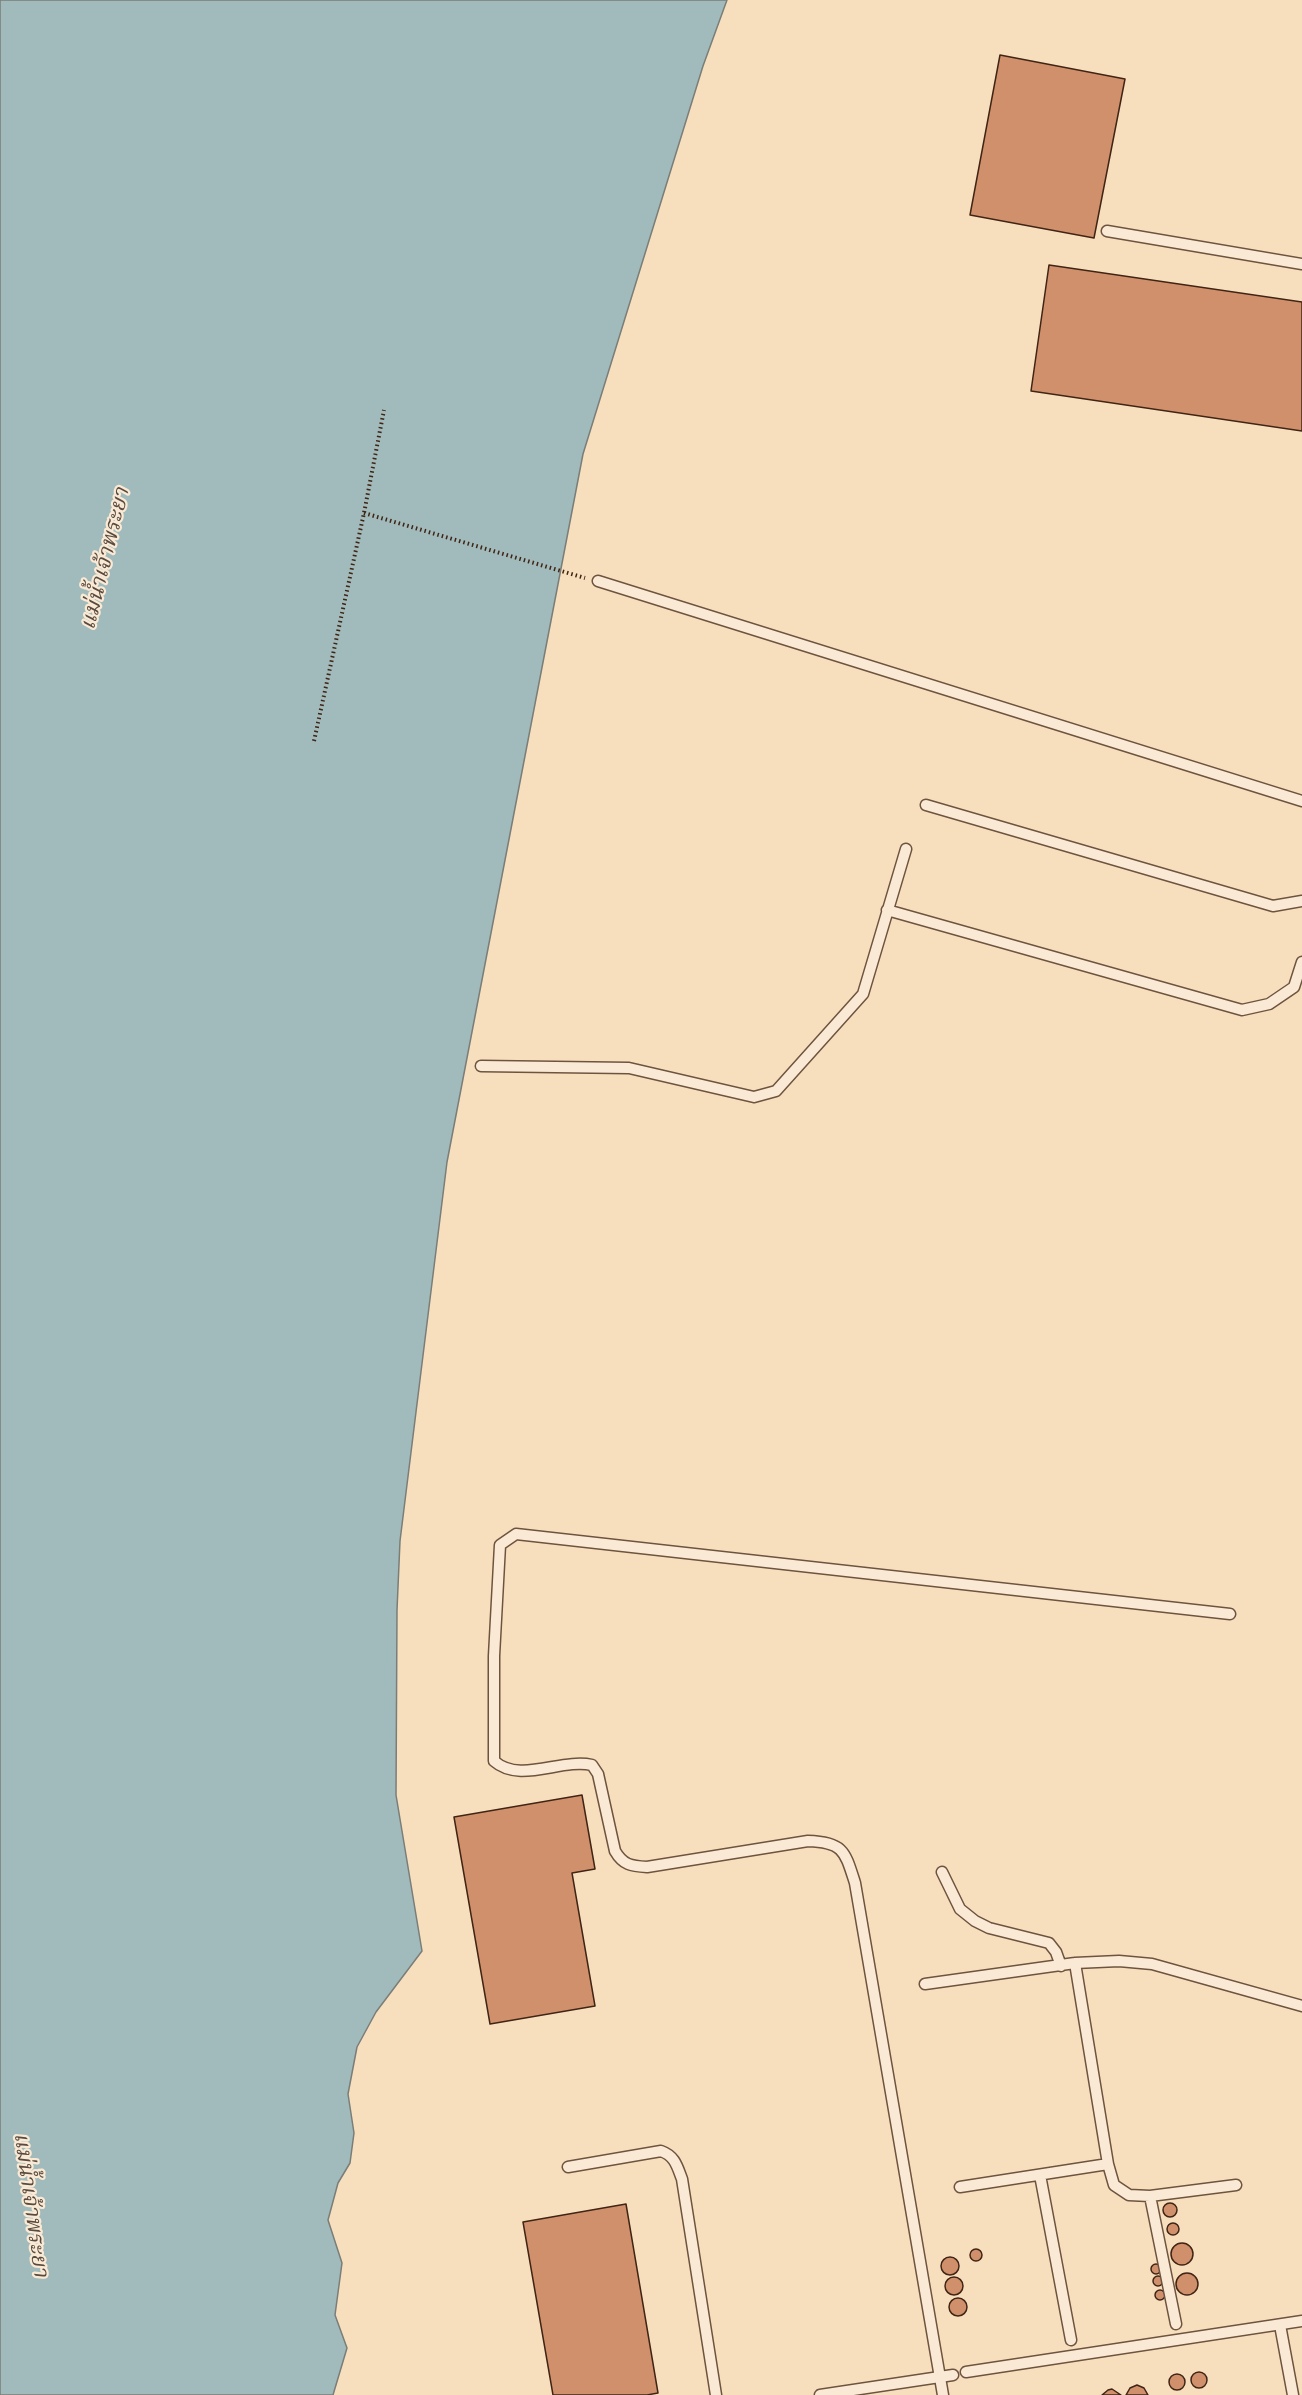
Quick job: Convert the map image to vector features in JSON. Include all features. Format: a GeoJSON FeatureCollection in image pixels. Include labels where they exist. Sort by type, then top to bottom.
{"type":"FeatureCollection","features":[{"type":"Feature","properties":{"kind":"lane"},"geometry":{"type":"LineString","coordinates":[[1107,231],[1302,264]]}},
{"type":"Feature","properties":{"kind":"lane"},"geometry":{"type":"LineString","coordinates":[[598,581],[1302,801]]}},
{"type":"Feature","properties":{"kind":"lane"},"geometry":{"type":"LineString","coordinates":[[926,805],[1273,906],[1302,901]]}},
{"type":"Feature","properties":{"kind":"lane"},"geometry":{"type":"LineString","coordinates":[[482,1066],[629,1068],[753,1097],[776,1091],[863,994],[906,849]]}},
{"type":"Feature","properties":{"kind":"lane"},"geometry":{"type":"LineString","coordinates":[[887,910],[1242,1010],[1269,1005],[1294,987],[1302,962]]}},
{"type":"Feature","properties":{"kind":"lane"},"geometry":{"type":"LineString","coordinates":[[943,2395],[855,1883],[847,1856],[838,1847],[825,1841],[808,1841],[647,1867],[631,1866],[622,1862],[615,1851],[598,1774],[592,1765],[581,1763],[517,1771],[501,1768],[494,1761],[494,1656],[500,1545],[516,1534],[1230,1614]]}},
{"type":"Feature","properties":{"kind":"lane"},"geometry":{"type":"LineString","coordinates":[[942,1872],[960,1909],[975,1921],[989,1928],[1049,1943],[1056,1952],[1061,1966]]}},
{"type":"Feature","properties":{"kind":"lane"},"geometry":{"type":"LineString","coordinates":[[925,1984],[1075,1964],[1119,1961],[1152,1964],[1302,2006]]}},
{"type":"Feature","properties":{"kind":"lane"},"geometry":{"type":"LineString","coordinates":[[1075,1964],[1108,2164],[1114,2185],[1129,2195],[1150,2196],[1236,2185]]}},
{"type":"Feature","properties":{"kind":"lane"},"geometry":{"type":"LineString","coordinates":[[568,2167],[661,2151],[670,2155],[676,2163],[682,2179],[688,2210],[716,2395]]}},
{"type":"Feature","properties":{"kind":"lane"},"geometry":{"type":"LineString","coordinates":[[960,2187],[1108,2164]]}},
{"type":"Feature","properties":{"kind":"lane"},"geometry":{"type":"LineString","coordinates":[[1040,2175],[1071,2340]]}},
{"type":"Feature","properties":{"kind":"lane"},"geometry":{"type":"LineString","coordinates":[[1150,2196],[1176,2324]]}},
{"type":"Feature","properties":{"kind":"lane"},"geometry":{"type":"LineString","coordinates":[[966,2373],[1302,2321]]}},
{"type":"Feature","properties":{"kind":"lane"},"geometry":{"type":"LineString","coordinates":[[1280,2325],[1293,2395]]}},
{"type":"Feature","properties":{"kind":"lane"},"geometry":{"type":"LineString","coordinates":[[820,2395],[953,2375]]}},
{"type":"Feature","properties":{"kind":"path"},"geometry":{"type":"LineString","coordinates":[[314,741],[384,410]]}},
{"type":"Feature","properties":{"kind":"path"},"geometry":{"type":"LineString","coordinates":[[364,513],[598,581]]}},
{"type":"Feature","properties":{"kind":"water","name":"แม่น้ำเจ้าพระยา"},"geometry":{"type":"Polygon","coordinates":[[[0,0],[727,0],[703,66],[583,454],[447,1162],[400,1541],[397,1610],[396,1795],[422,1951],[376,2012],[357,2047],[348,2094],[354,2133],[350,2163],[338,2183],[328,2220],[342,2263],[335,2315],[347,2348],[333,2395],[0,2395],[0,0]]]}},
{"type":"Feature","properties":{"kind":"building"},"geometry":{"type":"Polygon","coordinates":[[[1000,55],[1125,79],[1094,238],[970,215],[1000,55]]]}},
{"type":"Feature","properties":{"kind":"building"},"geometry":{"type":"Polygon","coordinates":[[[1049,265],[1302,302],[1302,431],[1031,391],[1049,265]]]}},
{"type":"Feature","properties":{"kind":"building"},"geometry":{"type":"Polygon","coordinates":[[[582,1795],[595,1869],[572,1873],[595,2006],[490,2024],[454,1817],[582,1795]]]}},
{"type":"Feature","properties":{"kind":"building"},"geometry":{"type":"Polygon","coordinates":[[[1170,2203],[1175,2205],[1177,2210],[1175,2215],[1170,2217],[1165,2215],[1163,2210],[1165,2205],[1170,2203]]]}},
{"type":"Feature","properties":{"kind":"building"},"geometry":{"type":"Polygon","coordinates":[[[626,2204],[658,2393],[553,2395],[523,2222],[626,2204]]]}},
{"type":"Feature","properties":{"kind":"building"},"geometry":{"type":"Polygon","coordinates":[[[1175,2223],[1178,2224],[1178,2234],[1171,2235],[1168,2234],[1167,2227],[1168,2224],[1175,2223]]]}},
{"type":"Feature","properties":{"kind":"building"},"geometry":{"type":"Polygon","coordinates":[[[1182,2243],[1190,2246],[1193,2254],[1190,2262],[1182,2265],[1174,2262],[1171,2254],[1174,2246],[1182,2243]]]}},
{"type":"Feature","properties":{"kind":"building"},"geometry":{"type":"Polygon","coordinates":[[[976,2249],[982,2255],[976,2261],[970,2255],[976,2249]]]}},
{"type":"Feature","properties":{"kind":"building"},"geometry":{"type":"Polygon","coordinates":[[[950,2257],[956,2260],[959,2266],[956,2272],[950,2275],[944,2272],[941,2266],[944,2260],[950,2257]]]}},
{"type":"Feature","properties":{"kind":"building"},"geometry":{"type":"Polygon","coordinates":[[[1156,2264],[1161,2269],[1156,2274],[1151,2269],[1156,2264]]]}},
{"type":"Feature","properties":{"kind":"building"},"geometry":{"type":"Polygon","coordinates":[[[1187,2273],[1195,2276],[1198,2284],[1195,2292],[1187,2295],[1179,2292],[1176,2284],[1179,2276],[1187,2273]]]}},
{"type":"Feature","properties":{"kind":"building"},"geometry":{"type":"Polygon","coordinates":[[[1158,2276],[1163,2281],[1158,2286],[1153,2281],[1158,2276]]]}},
{"type":"Feature","properties":{"kind":"building"},"geometry":{"type":"Polygon","coordinates":[[[954,2277],[960,2280],[963,2286],[960,2292],[954,2295],[948,2292],[945,2286],[948,2280],[954,2277]]]}},
{"type":"Feature","properties":{"kind":"building"},"geometry":{"type":"Polygon","coordinates":[[[1160,2290],[1165,2295],[1160,2300],[1155,2295],[1160,2290]]]}},
{"type":"Feature","properties":{"kind":"building"},"geometry":{"type":"Polygon","coordinates":[[[958,2298],[964,2301],[967,2307],[964,2313],[958,2316],[952,2313],[949,2307],[952,2301],[958,2298]]]}},
{"type":"Feature","properties":{"kind":"building"},"geometry":{"type":"Polygon","coordinates":[[[1199,2372],[1205,2374],[1207,2380],[1205,2386],[1199,2388],[1193,2386],[1191,2380],[1193,2374],[1199,2372]]]}},
{"type":"Feature","properties":{"kind":"building"},"geometry":{"type":"Polygon","coordinates":[[[1177,2374],[1183,2376],[1185,2382],[1183,2388],[1177,2390],[1171,2388],[1169,2382],[1171,2376],[1177,2374]]]}},
{"type":"Feature","properties":{"kind":"building"},"geometry":{"type":"Polygon","coordinates":[[[1137,2385],[1144,2388],[1148,2395],[1126,2395],[1130,2388],[1137,2385]]]}},
{"type":"Feature","properties":{"kind":"building"},"geometry":{"type":"Polygon","coordinates":[[[1112,2389],[1121,2395],[1102,2395],[1108,2390],[1112,2389]]]}}]}
